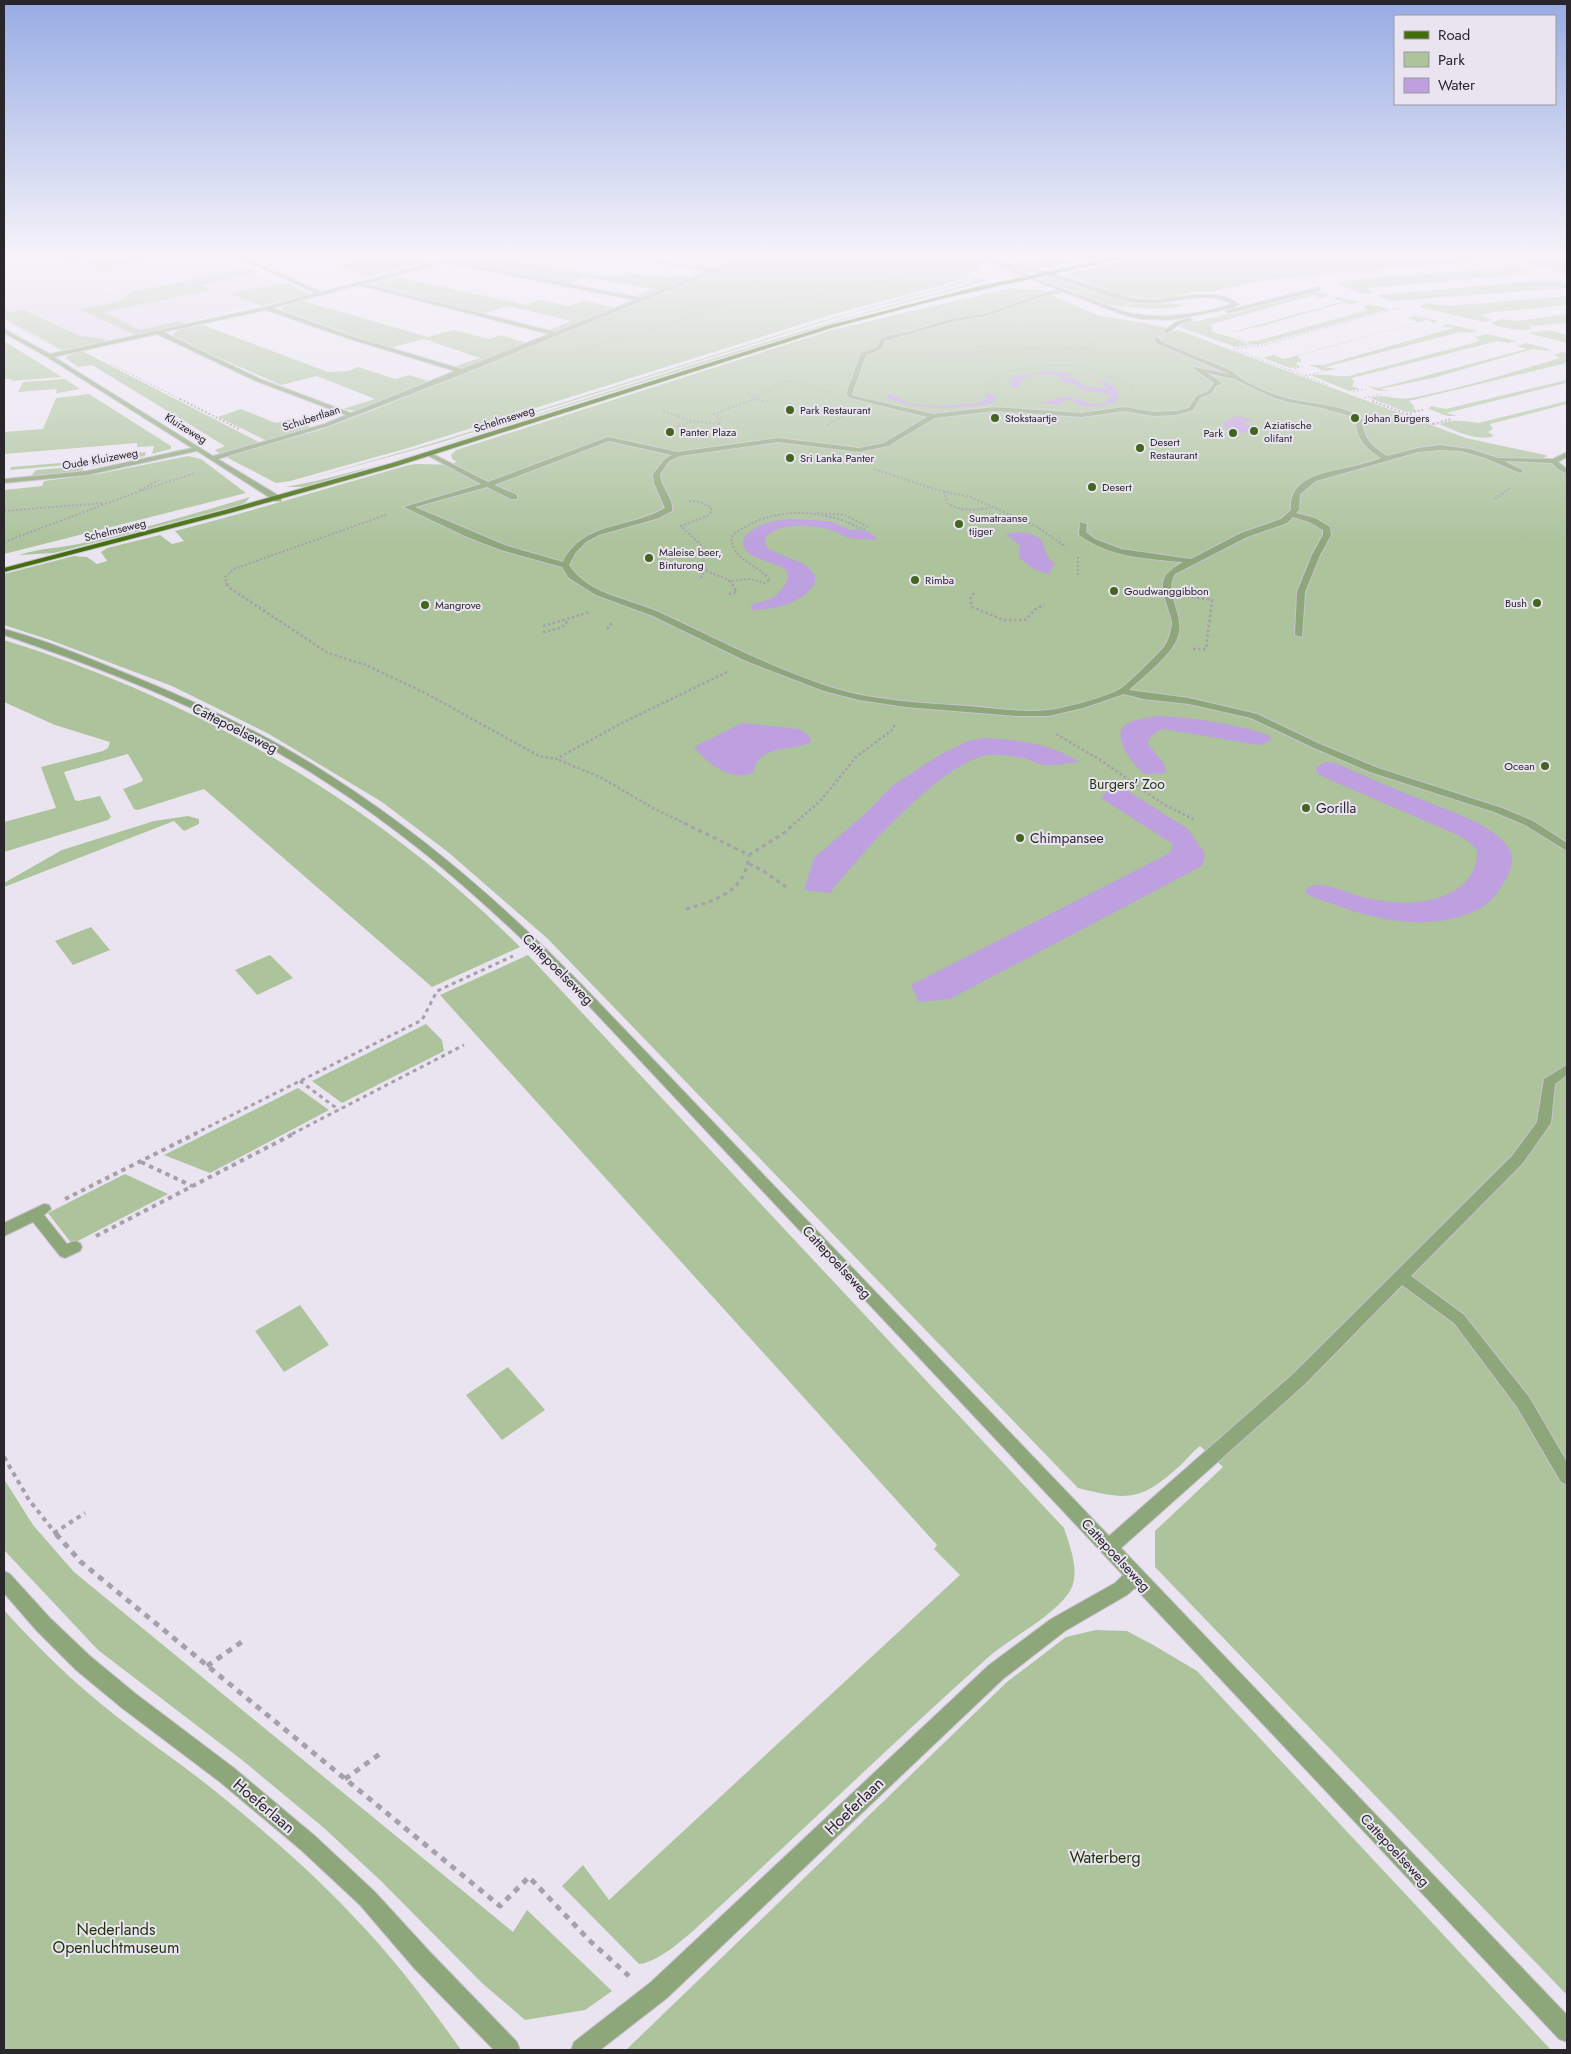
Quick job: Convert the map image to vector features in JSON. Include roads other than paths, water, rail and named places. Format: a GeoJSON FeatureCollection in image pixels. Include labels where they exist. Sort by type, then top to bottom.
{"type":"FeatureCollection","features":[{"type":"Feature","properties":{"kind":"main road","name":"Schelmseweg"},"geometry":{"type":"LineString","coordinates":[[5,569],[278,499],[429,454],[749,353]]}},
{"type":"Feature","properties":{"kind":"street","name":"Kluizeweg"},"geometry":{"type":"LineString","coordinates":[[43,353],[278,499]]}},
{"type":"Feature","properties":{"kind":"street"},"geometry":{"type":"LineString","coordinates":[[49,356],[63,353]]}},
{"type":"Feature","properties":{"kind":"street"},"geometry":{"type":"LineString","coordinates":[[201,353],[258,380],[352,415]]}},
{"type":"Feature","properties":{"kind":"street"},"geometry":{"type":"LineString","coordinates":[[400,353],[463,372]]}},
{"type":"Feature","properties":{"kind":"street","name":"Schubertlaan"},"geometry":{"type":"LineString","coordinates":[[213,458],[315,429],[510,353]]}},
{"type":"Feature","properties":{"kind":"street"},"geometry":{"type":"LineString","coordinates":[[864,353],[860,357],[850,394],[852,397],[933,416],[1000,408],[1021,412],[1082,415],[1124,409],[1165,414],[1191,409],[1198,397],[1210,392],[1214,385],[1219,383],[1196,368],[1236,378],[1290,402],[1323,406],[1355,416],[1359,419],[1359,433],[1364,441],[1385,457]]}},
{"type":"Feature","properties":{"kind":"street"},"geometry":{"type":"LineString","coordinates":[[1184,353],[1230,372],[1236,378]]}},
{"type":"Feature","properties":{"kind":"street"},"geometry":{"type":"LineString","coordinates":[[565,565],[568,556],[584,540],[596,533],[662,515],[669,509],[668,500],[658,485],[656,474],[667,460],[678,454],[764,440],[859,450],[892,442],[933,416]]}},
{"type":"Feature","properties":{"kind":"street"},"geometry":{"type":"LineString","coordinates":[[678,454],[608,439],[564,458],[485,485],[408,507],[504,548],[565,565],[572,576],[584,585],[611,598],[656,614],[749,659],[827,689],[859,697],[906,704],[1016,713],[1056,711],[1080,706],[1123,691],[1167,649],[1174,636],[1176,621],[1167,593],[1166,582],[1172,572],[1244,535],[1284,521],[1295,510],[1294,498],[1300,489],[1312,479],[1364,466],[1385,457],[1428,447],[1470,451],[1520,471]]}},
{"type":"Feature","properties":{"kind":"street","name":"Oude Kluizeweg"},"geometry":{"type":"LineString","coordinates":[[4,481],[94,472],[198,449]]}},
{"type":"Feature","properties":{"kind":"street"},"geometry":{"type":"LineString","coordinates":[[429,454],[451,464],[485,485],[514,497]]}},
{"type":"Feature","properties":{"kind":"street"},"geometry":{"type":"LineString","coordinates":[[1492,459],[1554,461],[1567,454]]}},
{"type":"Feature","properties":{"kind":"street"},"geometry":{"type":"LineString","coordinates":[[1554,461],[1567,472]]}},
{"type":"Feature","properties":{"kind":"street"},"geometry":{"type":"LineString","coordinates":[[1292,514],[1312,520],[1327,529],[1327,535],[1316,555],[1301,592],[1299,635]]}},
{"type":"Feature","properties":{"kind":"street"},"geometry":{"type":"LineString","coordinates":[[1083,524],[1082,532],[1087,537],[1117,550],[1146,556],[1192,561]]}},
{"type":"Feature","properties":{"kind":"street","name":"Cattepoelseweg"},"geometry":{"type":"LineString","coordinates":[[4,632],[106,668],[160,690],[258,738],[372,808],[444,864],[500,911],[536,945],[1110,1547],[1567,2031]]}},
{"type":"Feature","properties":{"kind":"street"},"geometry":{"type":"LineString","coordinates":[[1123,691],[1144,696],[1189,700],[1250,714],[1317,746],[1374,770],[1498,810],[1529,824],[1567,848]]}},
{"type":"Feature","properties":{"kind":"street"},"geometry":{"type":"LineString","coordinates":[[1110,1547],[1300,1379],[1517,1160],[1544,1123],[1549,1082],[1567,1069]]}},
{"type":"Feature","properties":{"kind":"street"},"geometry":{"type":"LineString","coordinates":[[4,1230],[40,1212],[65,1252],[76,1247]]}},
{"type":"Feature","properties":{"kind":"street"},"geometry":{"type":"LineString","coordinates":[[1401,1276],[1459,1319],[1523,1402],[1567,1477]]}},
{"type":"Feature","properties":{"kind":"street","name":"Hoeferlaan"},"geometry":{"type":"LineString","coordinates":[[582,2050],[659,1990],[996,1672],[1058,1625],[1121,1589],[1136,1576]]}},
{"type":"Feature","properties":{"kind":"street","name":"Hoeferlaan"},"geometry":{"type":"LineString","coordinates":[[4,1580],[43,1624],[83,1663],[128,1701],[227,1775],[314,1849],[367,1898],[422,1960],[510,2050]]}},
{"type":"Feature","properties":{"kind":"water"},"geometry":{"type":"Polygon","coordinates":[[[1045,371],[1080,374],[1064,376],[1032,375],[1018,383],[1020,386],[1014,388],[1010,384],[1011,379],[1018,376],[1045,371]]]}},
{"type":"Feature","properties":{"kind":"water"},"geometry":{"type":"Polygon","coordinates":[[[1102,381],[1112,385],[1118,392],[1116,402],[1091,407],[1080,405],[1070,400],[1066,400],[1059,405],[1041,403],[1042,401],[1065,397],[1096,404],[1102,403],[1108,400],[1112,394],[1110,389],[1097,382],[1102,381]]]}},
{"type":"Feature","properties":{"kind":"water"},"geometry":{"type":"Polygon","coordinates":[[[888,394],[913,404],[929,405],[973,403],[987,399],[984,394],[992,394],[996,398],[988,404],[937,408],[899,402],[887,398],[888,394]]]}},
{"type":"Feature","properties":{"kind":"water"},"geometry":{"type":"Polygon","coordinates":[[[1238,416],[1254,420],[1243,422],[1248,426],[1257,427],[1240,433],[1231,431],[1223,426],[1227,420],[1238,416]]]}},
{"type":"Feature","properties":{"kind":"water"},"geometry":{"type":"Polygon","coordinates":[[[778,520],[830,521],[851,530],[858,529],[869,532],[878,539],[854,539],[832,530],[806,526],[787,527],[771,533],[765,538],[765,545],[774,552],[807,566],[813,572],[815,581],[814,585],[806,593],[793,602],[769,609],[752,610],[751,605],[773,598],[786,583],[788,575],[778,565],[750,554],[745,548],[743,539],[758,526],[778,520]]]}},
{"type":"Feature","properties":{"kind":"water"},"geometry":{"type":"Polygon","coordinates":[[[1022,532],[1042,541],[1046,554],[1055,564],[1048,574],[1034,569],[1019,558],[1020,545],[1005,534],[1022,532]]]}},
{"type":"Feature","properties":{"kind":"water"},"geometry":{"type":"Polygon","coordinates":[[[1157,716],[1230,725],[1270,736],[1271,740],[1260,745],[1164,729],[1156,732],[1148,740],[1148,744],[1164,764],[1166,773],[1145,774],[1126,753],[1121,739],[1121,732],[1123,727],[1130,722],[1157,716]]]}},
{"type":"Feature","properties":{"kind":"water"},"geometry":{"type":"Polygon","coordinates":[[[742,723],[799,729],[810,736],[811,742],[768,753],[756,764],[753,773],[745,775],[736,775],[720,770],[706,760],[694,747],[742,723]]]}},
{"type":"Feature","properties":{"kind":"water"},"geometry":{"type":"Polygon","coordinates":[[[983,738],[1033,743],[1056,750],[1079,762],[1043,765],[1023,758],[993,755],[970,761],[926,791],[903,812],[860,857],[830,893],[804,890],[814,858],[867,812],[892,786],[941,754],[968,741],[983,738]]]}},
{"type":"Feature","properties":{"kind":"water"},"geometry":{"type":"Polygon","coordinates":[[[1325,762],[1335,763],[1461,815],[1492,832],[1508,847],[1512,855],[1511,868],[1496,894],[1489,902],[1475,911],[1440,921],[1421,922],[1383,919],[1347,909],[1306,893],[1309,887],[1317,885],[1328,886],[1382,901],[1410,903],[1436,899],[1460,887],[1467,880],[1476,861],[1477,850],[1458,835],[1319,775],[1316,768],[1325,762]]]}},
{"type":"Feature","properties":{"kind":"water"},"geometry":{"type":"Polygon","coordinates":[[[1115,783],[1188,829],[1205,854],[1202,866],[950,999],[919,1002],[911,985],[1170,853],[1173,844],[1101,798],[1115,783]]]}},
{"type":"Feature","properties":{"kind":"waterway"},"geometry":{"type":"LineString","coordinates":[[1061,375],[1064,380],[1074,381],[1083,388],[1112,392]]}},
{"type":"Feature","properties":{"kind":"place","name":"Park Restaurant"},"geometry":{"type":"Point","coordinates":[790,410]}},
{"type":"Feature","properties":{"kind":"place","name":"Stokstaartje"},"geometry":{"type":"Point","coordinates":[995,418]}},
{"type":"Feature","properties":{"kind":"place","name":"Johan Burgers"},"geometry":{"type":"Point","coordinates":[1355,418]}},
{"type":"Feature","properties":{"kind":"place","name":"Aziatische olifant"},"geometry":{"type":"Point","coordinates":[1254,431]}},
{"type":"Feature","properties":{"kind":"place","name":"Panter Plaza"},"geometry":{"type":"Point","coordinates":[670,432]}},
{"type":"Feature","properties":{"kind":"place","name":"Park"},"geometry":{"type":"Point","coordinates":[1233,433]}},
{"type":"Feature","properties":{"kind":"place","name":"Desert Restaurant"},"geometry":{"type":"Point","coordinates":[1140,448]}},
{"type":"Feature","properties":{"kind":"place","name":"Sri Lanka Panter"},"geometry":{"type":"Point","coordinates":[790,458]}},
{"type":"Feature","properties":{"kind":"place","name":"Desert"},"geometry":{"type":"Point","coordinates":[1092,487]}},
{"type":"Feature","properties":{"kind":"place","name":"Sumatraanse tijger"},"geometry":{"type":"Point","coordinates":[959,524]}},
{"type":"Feature","properties":{"kind":"place","name":"Maleise beer, Binturong"},"geometry":{"type":"Point","coordinates":[649,558]}},
{"type":"Feature","properties":{"kind":"place","name":"Rimba"},"geometry":{"type":"Point","coordinates":[915,580]}},
{"type":"Feature","properties":{"kind":"place","name":"Goudwanggibbon"},"geometry":{"type":"Point","coordinates":[1114,591]}},
{"type":"Feature","properties":{"kind":"place","name":"Bush"},"geometry":{"type":"Point","coordinates":[1537,603]}},
{"type":"Feature","properties":{"kind":"place","name":"Mangrove"},"geometry":{"type":"Point","coordinates":[425,605]}},
{"type":"Feature","properties":{"kind":"place","name":"Ocean"},"geometry":{"type":"Point","coordinates":[1545,766]}},
{"type":"Feature","properties":{"kind":"place","name":"Gorilla"},"geometry":{"type":"Point","coordinates":[1306,808]}},
{"type":"Feature","properties":{"kind":"place","name":"Chimpansee"},"geometry":{"type":"Point","coordinates":[1020,838]}},
{"type":"Feature","properties":{"kind":"park label","name":"Burgers' Zoo"},"geometry":{"type":"Point","coordinates":[1127,784]}},
{"type":"Feature","properties":{"kind":"park label","name":"Waterberg"},"geometry":{"type":"Point","coordinates":[1105,1857]}},
{"type":"Feature","properties":{"kind":"park label","name":"Nederlands Openluchtmuseum"},"geometry":{"type":"Point","coordinates":[116,1938]}}]}
